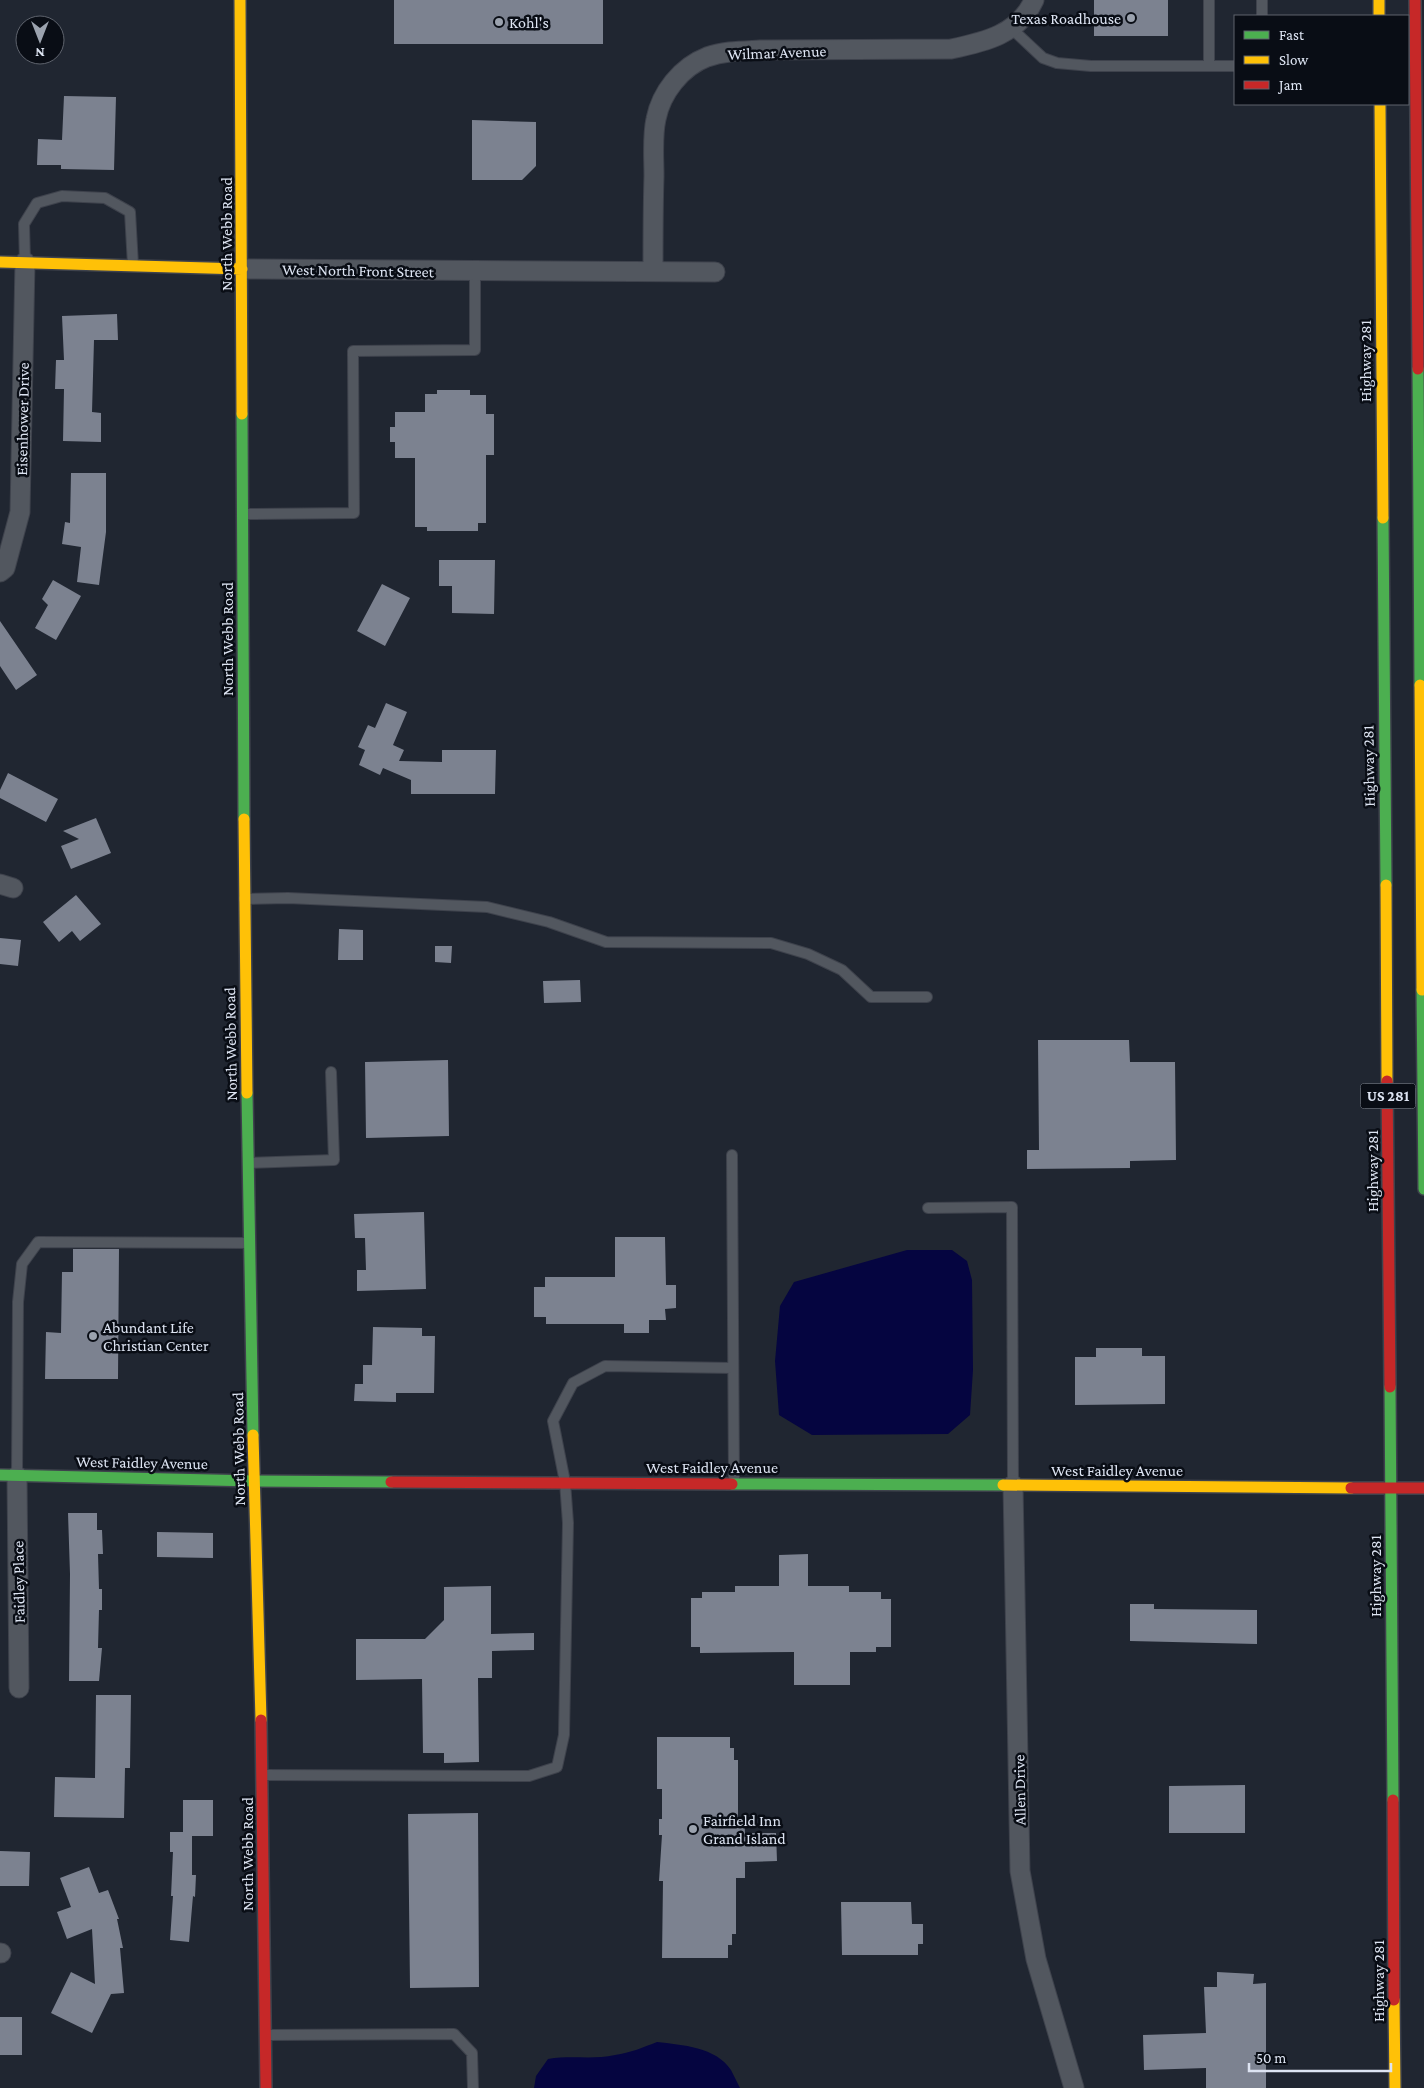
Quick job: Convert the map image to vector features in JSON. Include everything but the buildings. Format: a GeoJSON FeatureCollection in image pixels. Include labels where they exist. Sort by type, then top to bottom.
{"type":"FeatureCollection","features":[{"type":"Feature","properties":{"kind":"main road","name":"North Webb Road"},"geometry":{"type":"LineString","coordinates":[[240,0],[244,899],[254,1481],[263,1775],[266,2088]]}},
{"type":"Feature","properties":{"kind":"main road"},"geometry":{"type":"LineString","coordinates":[[1379,0],[1379,15]]}},
{"type":"Feature","properties":{"kind":"main road","name":"US 281"},"geometry":{"type":"LineString","coordinates":[[1416,0],[1424,1189]]}},
{"type":"Feature","properties":{"kind":"main road","name":"Highway 281"},"geometry":{"type":"LineString","coordinates":[[1380,105],[1395,2088]]}},
{"type":"Feature","properties":{"kind":"main road","name":"West North Front Street"},"geometry":{"type":"LineString","coordinates":[[0,262],[242,268]]}},
{"type":"Feature","properties":{"kind":"main road","name":"West Faidley Avenue"},"geometry":{"type":"LineString","coordinates":[[9,1476],[254,1481],[1424,1488]]}},
{"type":"Feature","properties":{"kind":"street","name":"Wilmar Avenue"},"geometry":{"type":"LineString","coordinates":[[653,271],[654,144],[656,120],[663,97],[675,80],[690,68],[706,58],[731,51],[951,49],[979,43],[998,36],[1020,22],[1034,0]]}},
{"type":"Feature","properties":{"kind":"street","name":"Eisenhower Drive"},"geometry":{"type":"LineString","coordinates":[[0,572],[5,568],[20,512],[26,262]]}},
{"type":"Feature","properties":{"kind":"street","name":"West North Front Street"},"geometry":{"type":"LineString","coordinates":[[242,268],[715,272]]}},
{"type":"Feature","properties":{"kind":"street","name":"Faidley Place"},"geometry":{"type":"LineString","coordinates":[[9,1476],[20,1688]]}},
{"type":"Feature","properties":{"kind":"street","name":"Allen Drive"},"geometry":{"type":"LineString","coordinates":[[1013,1485],[1020,1871],[1036,1959],[1074,2088]]}},
{"type":"Feature","properties":{"kind":"lane"},"geometry":{"type":"LineString","coordinates":[[1208,0],[1208,66]]}},
{"type":"Feature","properties":{"kind":"lane"},"geometry":{"type":"LineString","coordinates":[[1262,0],[1262,15]]}},
{"type":"Feature","properties":{"kind":"lane"},"geometry":{"type":"LineString","coordinates":[[1011,28],[1043,58],[1058,63],[1091,66],[1234,66]]}},
{"type":"Feature","properties":{"kind":"lane"},"geometry":{"type":"LineString","coordinates":[[26,262],[24,224],[38,203],[62,196],[105,198],[130,212],[133,265]]}},
{"type":"Feature","properties":{"kind":"lane"},"geometry":{"type":"LineString","coordinates":[[243,514],[354,513],[353,351],[475,350],[475,270]]}},
{"type":"Feature","properties":{"kind":"lane"},"geometry":{"type":"LineString","coordinates":[[244,899],[288,898],[487,907],[549,922],[606,942],[770,943],[808,954],[842,970],[871,997],[927,997]]}},
{"type":"Feature","properties":{"kind":"lane"},"geometry":{"type":"LineString","coordinates":[[248,1163],[334,1160],[331,1072]]}},
{"type":"Feature","properties":{"kind":"lane"},"geometry":{"type":"LineString","coordinates":[[732,1155],[734,1484]]}},
{"type":"Feature","properties":{"kind":"lane"},"geometry":{"type":"LineString","coordinates":[[928,1208],[1012,1207],[1013,1485]]}},
{"type":"Feature","properties":{"kind":"lane"},"geometry":{"type":"LineString","coordinates":[[9,1476],[18,1302],[22,1264],[38,1242],[250,1243]]}},
{"type":"Feature","properties":{"kind":"lane"},"geometry":{"type":"LineString","coordinates":[[263,1775],[529,1776],[557,1767],[564,1735],[568,1523],[565,1482],[553,1420],[573,1383],[605,1366],[733,1368]]}},
{"type":"Feature","properties":{"kind":"lane"},"geometry":{"type":"LineString","coordinates":[[265,2035],[454,2034],[472,2053],[473,2088]]}},
{"type":"Feature","properties":{"kind":"shaded area"},"geometry":{"type":"Polygon","coordinates":[[[907,1250],[952,1250],[967,1261],[972,1280],[973,1370],[970,1415],[948,1434],[812,1435],[779,1415],[775,1361],[780,1306],[794,1282],[907,1250]]]}},
{"type":"Feature","properties":{"kind":"shaded area"},"geometry":{"type":"Polygon","coordinates":[[[657,2042],[698,2048],[717,2056],[731,2070],[740,2088],[534,2088],[536,2076],[548,2059],[621,2054],[657,2042]]]}},
{"type":"Feature","properties":{"kind":"traffic: fast"},"geometry":{"type":"LineString","coordinates":[[1418,369],[1420,685]]}},
{"type":"Feature","properties":{"kind":"traffic: fast"},"geometry":{"type":"LineString","coordinates":[[242,414],[244,819]]}},
{"type":"Feature","properties":{"kind":"traffic: fast"},"geometry":{"type":"LineString","coordinates":[[1383,518],[1386,885]]}},
{"type":"Feature","properties":{"kind":"traffic: fast"},"geometry":{"type":"LineString","coordinates":[[1422,990],[1424,1189]]}},
{"type":"Feature","properties":{"kind":"traffic: fast"},"geometry":{"type":"LineString","coordinates":[[247,1093],[253,1435]]}},
{"type":"Feature","properties":{"kind":"traffic: fast"},"geometry":{"type":"LineString","coordinates":[[1390,1387],[1393,1800]]}},
{"type":"Feature","properties":{"kind":"traffic: fast"},"geometry":{"type":"LineString","coordinates":[[0,1475],[391,1482]]}},
{"type":"Feature","properties":{"kind":"traffic: fast"},"geometry":{"type":"LineString","coordinates":[[732,1484],[1003,1485]]}},
{"type":"Feature","properties":{"kind":"traffic: slow"},"geometry":{"type":"LineString","coordinates":[[240,0],[242,414]]}},
{"type":"Feature","properties":{"kind":"traffic: slow"},"geometry":{"type":"LineString","coordinates":[[1379,0],[1379,15]]}},
{"type":"Feature","properties":{"kind":"traffic: slow"},"geometry":{"type":"LineString","coordinates":[[1380,105],[1383,518]]}},
{"type":"Feature","properties":{"kind":"traffic: slow"},"geometry":{"type":"LineString","coordinates":[[0,262],[242,269]]}},
{"type":"Feature","properties":{"kind":"traffic: slow"},"geometry":{"type":"LineString","coordinates":[[1420,685],[1422,990]]}},
{"type":"Feature","properties":{"kind":"traffic: slow"},"geometry":{"type":"LineString","coordinates":[[244,819],[247,1093]]}},
{"type":"Feature","properties":{"kind":"traffic: slow"},"geometry":{"type":"LineString","coordinates":[[1386,885],[1387,1081]]}},
{"type":"Feature","properties":{"kind":"traffic: slow"},"geometry":{"type":"LineString","coordinates":[[253,1435],[261,1720]]}},
{"type":"Feature","properties":{"kind":"traffic: slow"},"geometry":{"type":"LineString","coordinates":[[1003,1485],[1351,1488]]}},
{"type":"Feature","properties":{"kind":"traffic: slow"},"geometry":{"type":"LineString","coordinates":[[1394,2000],[1395,2088]]}},
{"type":"Feature","properties":{"kind":"traffic: jam"},"geometry":{"type":"LineString","coordinates":[[1415,0],[1418,369]]}},
{"type":"Feature","properties":{"kind":"traffic: jam"},"geometry":{"type":"LineString","coordinates":[[1387,1081],[1390,1387]]}},
{"type":"Feature","properties":{"kind":"traffic: jam"},"geometry":{"type":"LineString","coordinates":[[391,1482],[732,1484]]}},
{"type":"Feature","properties":{"kind":"traffic: jam"},"geometry":{"type":"LineString","coordinates":[[1351,1488],[1424,1488]]}},
{"type":"Feature","properties":{"kind":"traffic: jam"},"geometry":{"type":"LineString","coordinates":[[261,1720],[266,2088]]}},
{"type":"Feature","properties":{"kind":"traffic: jam"},"geometry":{"type":"LineString","coordinates":[[1393,1800],[1394,2000]]}},
{"type":"Feature","properties":{"kind":"place","name":"Texas Roadhouse"},"geometry":{"type":"Point","coordinates":[1131,18]}},
{"type":"Feature","properties":{"kind":"place","name":"Kohl's"},"geometry":{"type":"Point","coordinates":[499,22]}},
{"type":"Feature","properties":{"kind":"place","name":"Abundant Life Christian Center"},"geometry":{"type":"Point","coordinates":[93,1336]}},
{"type":"Feature","properties":{"kind":"place","name":"Fairfield Inn Grand Island"},"geometry":{"type":"Point","coordinates":[693,1829]}}]}
